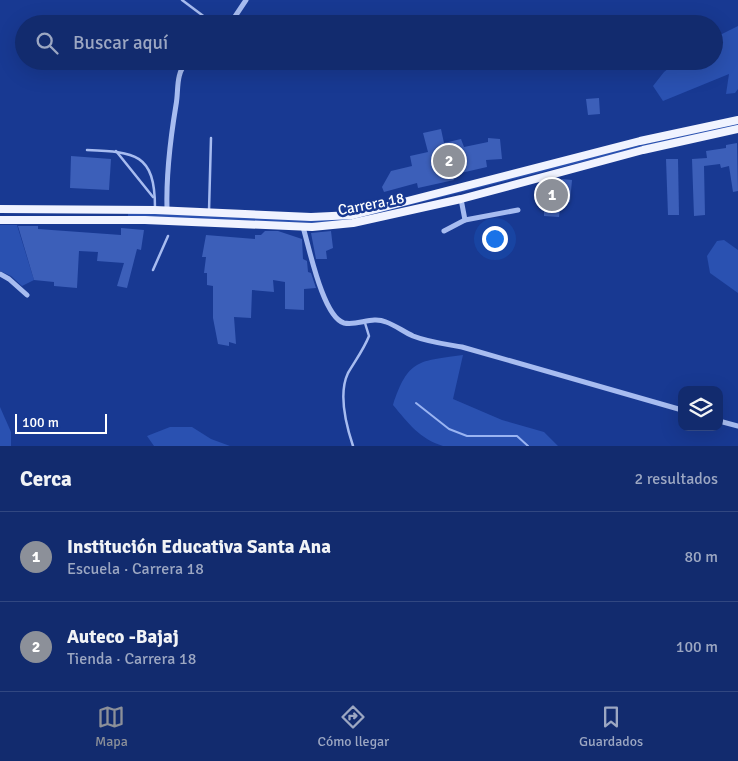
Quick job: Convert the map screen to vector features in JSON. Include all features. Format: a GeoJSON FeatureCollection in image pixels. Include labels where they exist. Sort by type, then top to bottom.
{"type":"FeatureCollection","features":[{"type":"Feature","properties":{"kind":"main road","name":"Carrera 18"},"geometry":{"type":"LineString","coordinates":[[0,209],[167,210],[311,217],[353,214],[640,141],[738,120]]}},
{"type":"Feature","properties":{"kind":"main road","name":"Carrera 18"},"geometry":{"type":"LineString","coordinates":[[0,220],[145,220],[303,227],[353,223],[461,198],[643,150],[738,129]]}},
{"type":"Feature","properties":{"kind":"street"},"geometry":{"type":"LineString","coordinates":[[236,15],[246,0]]}},
{"type":"Feature","properties":{"kind":"street"},"geometry":{"type":"LineString","coordinates":[[167,210],[167,170],[177,97],[177,83],[181,70]]}},
{"type":"Feature","properties":{"kind":"street"},"geometry":{"type":"LineString","coordinates":[[461,198],[465,220]]}},
{"type":"Feature","properties":{"kind":"street"},"geometry":{"type":"LineString","coordinates":[[444,231],[465,220],[518,210]]}},
{"type":"Feature","properties":{"kind":"street"},"geometry":{"type":"LineString","coordinates":[[303,227],[329,309],[340,322],[350,324],[376,320],[384,321],[427,340],[462,347],[678,409]]}},
{"type":"Feature","properties":{"kind":"street"},"geometry":{"type":"LineString","coordinates":[[0,274],[9,279],[26,295]]}},
{"type":"Feature","properties":{"kind":"street"},"geometry":{"type":"LineString","coordinates":[[723,422],[738,426]]}},
{"type":"Feature","properties":{"kind":"lane"},"geometry":{"type":"LineString","coordinates":[[182,0],[202,15]]}},
{"type":"Feature","properties":{"kind":"lane"},"geometry":{"type":"LineString","coordinates":[[209,212],[211,138]]}},
{"type":"Feature","properties":{"kind":"lane"},"geometry":{"type":"LineString","coordinates":[[87,150],[126,152],[144,162],[150,176],[154,210]]}},
{"type":"Feature","properties":{"kind":"lane"},"geometry":{"type":"LineString","coordinates":[[116,151],[154,198]]}},
{"type":"Feature","properties":{"kind":"lane"},"geometry":{"type":"LineString","coordinates":[[153,270],[168,236]]}},
{"type":"Feature","properties":{"kind":"lane"},"geometry":{"type":"LineString","coordinates":[[353,446],[344,404],[344,391],[347,376],[369,336],[365,322]]}},
{"type":"Feature","properties":{"kind":"shaded area"},"geometry":{"type":"Polygon","coordinates":[[[738,26],[738,89],[735,93],[726,94],[729,74],[663,101],[653,86],[667,70],[723,70],[723,34],[738,26]]]}},
{"type":"Feature","properties":{"kind":"shaded area"},"geometry":{"type":"Polygon","coordinates":[[[738,123],[738,126],[650,145],[351,220],[312,223],[128,217],[128,213],[353,217],[619,150],[738,123]]]}},
{"type":"Feature","properties":{"kind":"shaded area"},"geometry":{"type":"Polygon","coordinates":[[[541,185],[559,185],[559,205],[542,205],[541,185]]]}},
{"type":"Feature","properties":{"kind":"shaded area"},"geometry":{"type":"Polygon","coordinates":[[[0,225],[17,225],[34,280],[22,286],[11,276],[0,271],[0,225]]]}},
{"type":"Feature","properties":{"kind":"shaded area"},"geometry":{"type":"Polygon","coordinates":[[[724,240],[738,250],[738,293],[710,273],[707,256],[717,241],[724,240]]]}},
{"type":"Feature","properties":{"kind":"shaded area"},"geometry":{"type":"Polygon","coordinates":[[[463,355],[453,399],[502,420],[544,432],[558,446],[443,446],[415,430],[393,405],[404,379],[417,365],[425,361],[463,355]]]}},
{"type":"Feature","properties":{"kind":"shaded area"},"geometry":{"type":"Polygon","coordinates":[[[0,407],[11,432],[11,446],[0,446],[0,407]]]}},
{"type":"Feature","properties":{"kind":"shaded area"},"geometry":{"type":"Polygon","coordinates":[[[170,427],[192,427],[211,439],[230,446],[154,446],[147,436],[170,427]]]}},
{"type":"Feature","properties":{"kind":"building"},"geometry":{"type":"Polygon","coordinates":[[[599,98],[600,114],[588,115],[586,99],[599,98]]]}},
{"type":"Feature","properties":{"kind":"building"},"geometry":{"type":"Polygon","coordinates":[[[441,129],[444,143],[461,139],[464,147],[488,142],[488,138],[500,139],[502,159],[486,160],[487,167],[452,175],[454,180],[418,188],[417,183],[384,192],[382,187],[391,171],[412,166],[410,156],[428,152],[423,133],[441,129]]]}},
{"type":"Feature","properties":{"kind":"building"},"geometry":{"type":"Polygon","coordinates":[[[737,143],[738,191],[733,192],[729,166],[721,168],[720,164],[704,166],[705,215],[694,216],[692,159],[707,158],[706,151],[726,148],[726,145],[737,143]]]}},
{"type":"Feature","properties":{"kind":"building"},"geometry":{"type":"Polygon","coordinates":[[[71,156],[111,159],[109,190],[70,188],[71,156]]]}},
{"type":"Feature","properties":{"kind":"building"},"geometry":{"type":"Polygon","coordinates":[[[666,159],[678,159],[679,215],[668,215],[666,159]]]}},
{"type":"Feature","properties":{"kind":"building"},"geometry":{"type":"Polygon","coordinates":[[[562,179],[572,180],[570,202],[561,201],[562,179]]]}},
{"type":"Feature","properties":{"kind":"building"},"geometry":{"type":"Polygon","coordinates":[[[544,207],[560,207],[559,217],[544,216],[544,207]]]}},
{"type":"Feature","properties":{"kind":"building"},"geometry":{"type":"Polygon","coordinates":[[[18,226],[38,226],[38,229],[121,235],[121,228],[144,230],[141,250],[137,249],[127,288],[117,286],[124,263],[97,261],[98,252],[79,251],[77,288],[54,286],[54,282],[34,280],[18,226]]]}},
{"type":"Feature","properties":{"kind":"building"},"geometry":{"type":"Polygon","coordinates":[[[265,231],[278,231],[302,239],[303,259],[307,261],[308,272],[311,273],[316,288],[304,289],[304,310],[285,309],[285,282],[273,280],[274,292],[252,290],[251,318],[234,317],[236,344],[229,342],[229,346],[218,344],[213,318],[213,286],[207,285],[207,273],[204,273],[206,257],[202,257],[206,235],[255,239],[255,235],[261,235],[265,231]]]}},
{"type":"Feature","properties":{"kind":"building"},"geometry":{"type":"Polygon","coordinates":[[[331,231],[333,248],[326,251],[327,259],[316,259],[311,233],[331,231]]]}},
{"type":"Feature","properties":{"kind":"waterway"},"geometry":{"type":"LineString","coordinates":[[416,403],[449,429],[467,436],[517,436],[528,446]]}},
{"type":"Feature","properties":{"kind":"place","name":"Auteco -Bajaj"},"geometry":{"type":"Point","coordinates":[449,161]}},
{"type":"Feature","properties":{"kind":"place","name":"Institución Educativa Santa Ana"},"geometry":{"type":"Point","coordinates":[552,195]}}]}
